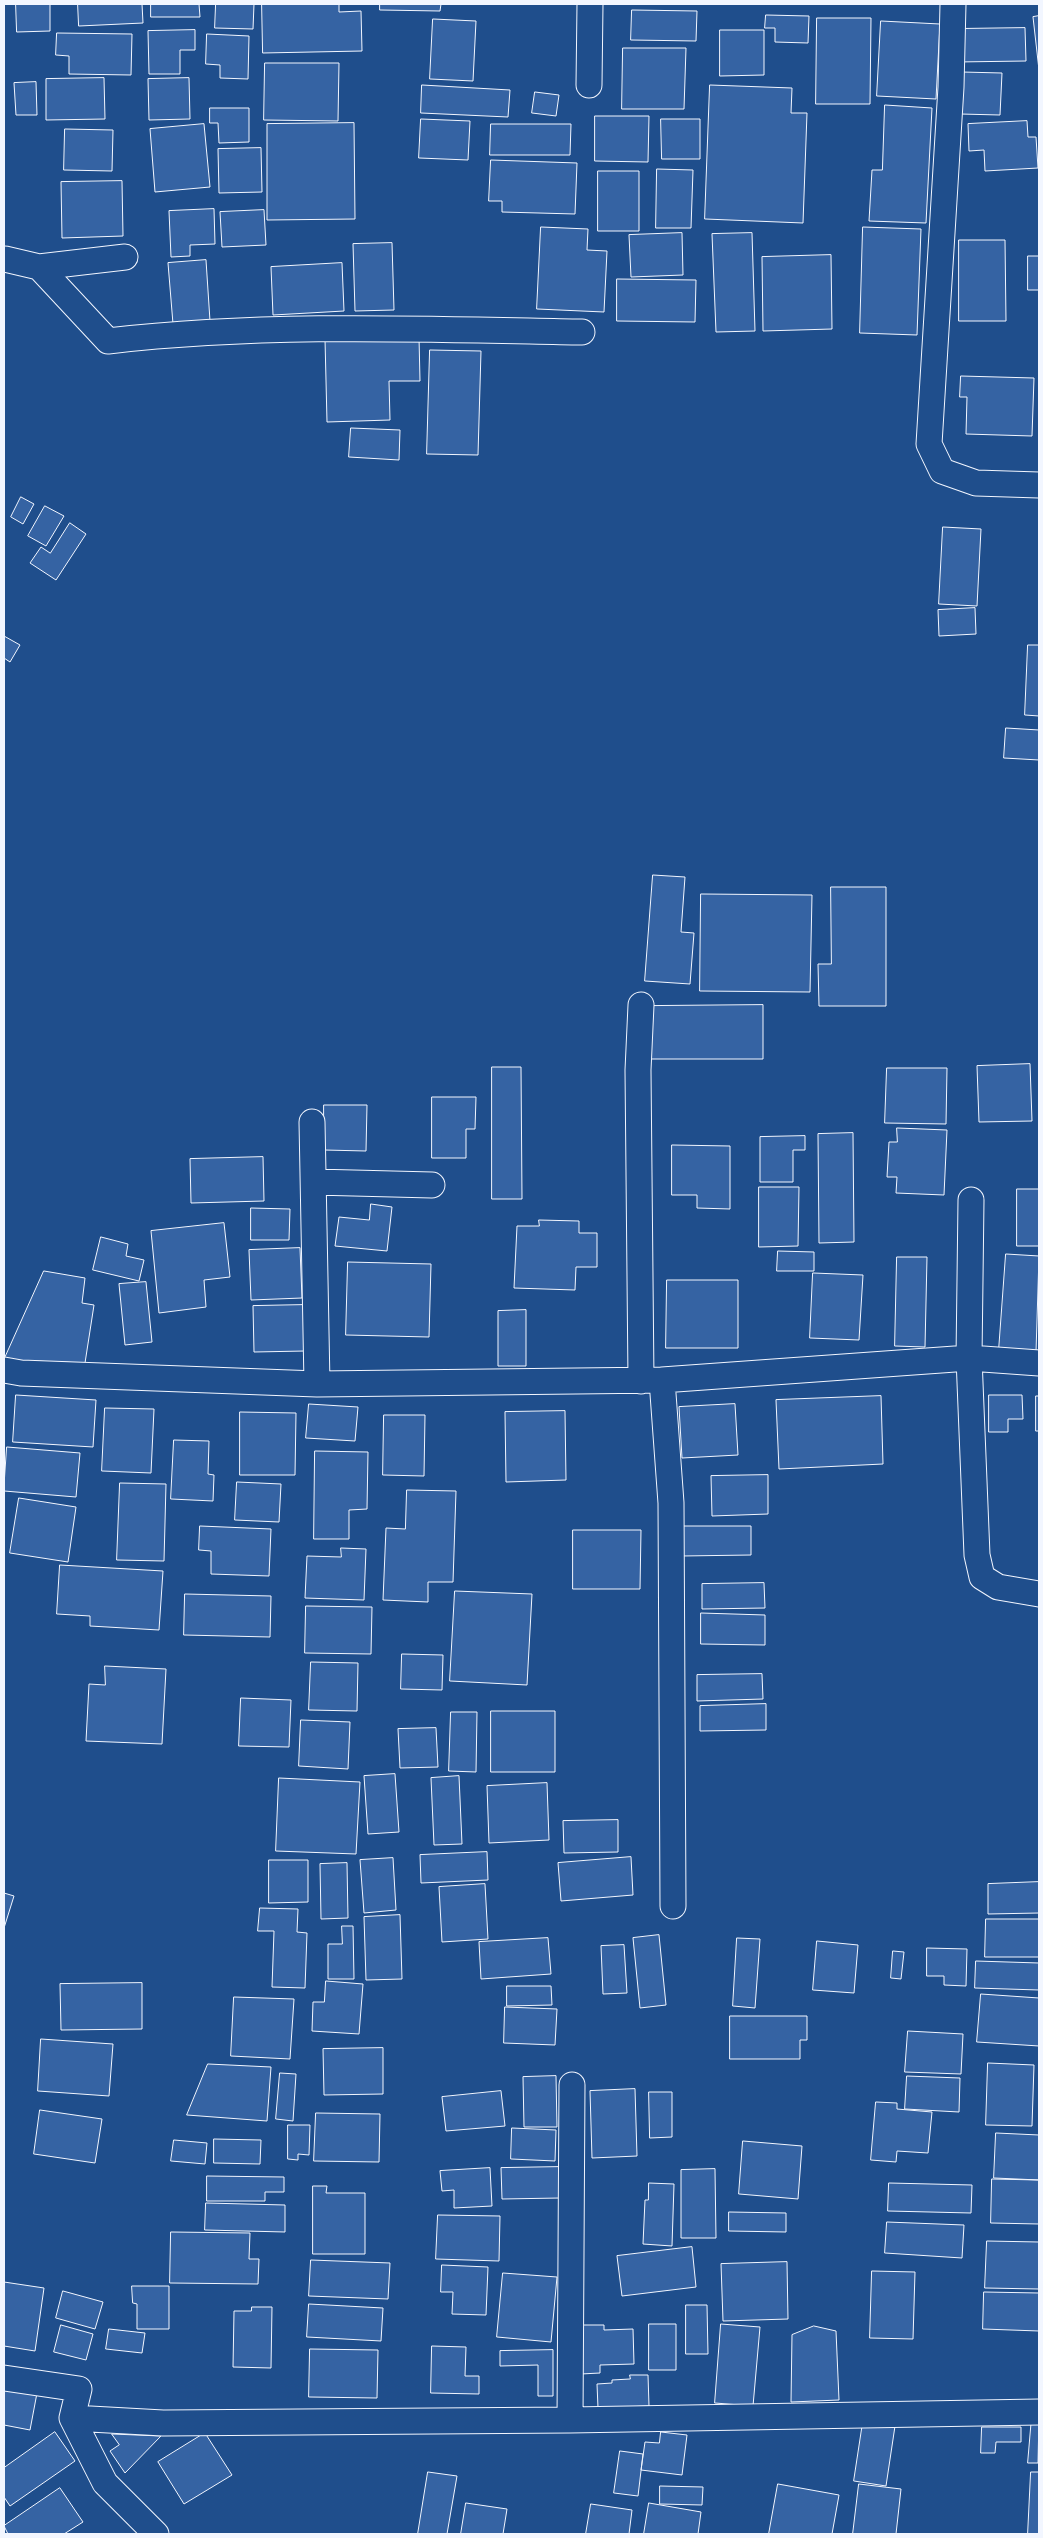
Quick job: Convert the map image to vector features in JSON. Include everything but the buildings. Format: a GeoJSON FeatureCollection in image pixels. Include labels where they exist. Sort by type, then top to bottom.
{"type":"FeatureCollection","features":[{"type":"Feature","properties":{"kind":"street"},"geometry":{"type":"LineString","coordinates":[[589,85],[590,4]]}},
{"type":"Feature","properties":{"kind":"street"},"geometry":{"type":"LineString","coordinates":[[953,4],[951,96],[929,444],[942,471],[976,483],[1039,485]]}},
{"type":"Feature","properties":{"kind":"street"},"geometry":{"type":"LineString","coordinates":[[4,258],[39,267],[125,256]]}},
{"type":"Feature","properties":{"kind":"street"},"geometry":{"type":"LineString","coordinates":[[39,267],[108,341],[176,333],[366,328],[582,332]]}},
{"type":"Feature","properties":{"kind":"street"},"geometry":{"type":"LineString","coordinates":[[641,1005],[638,1070],[652,1380],[671,1503],[674,1906]]}},
{"type":"Feature","properties":{"kind":"street"},"geometry":{"type":"LineString","coordinates":[[312,1122],[318,1384]]}},
{"type":"Feature","properties":{"kind":"street"},"geometry":{"type":"LineString","coordinates":[[314,1182],[432,1185]]}},
{"type":"Feature","properties":{"kind":"street"},"geometry":{"type":"LineString","coordinates":[[971,1200],[968,1358],[977,1555],[982,1577],[998,1587],[1039,1594]]}},
{"type":"Feature","properties":{"kind":"street"},"geometry":{"type":"LineString","coordinates":[[4,1370],[21,1373],[318,1384],[652,1380],[968,1358],[1039,1363]]}},
{"type":"Feature","properties":{"kind":"street"},"geometry":{"type":"LineString","coordinates":[[570,2420],[572,2084]]}},
{"type":"Feature","properties":{"kind":"street"},"geometry":{"type":"LineString","coordinates":[[4,2378],[79,2389],[72,2418],[105,2483],[156,2534]]}},
{"type":"Feature","properties":{"kind":"street"},"geometry":{"type":"LineString","coordinates":[[72,2418],[163,2423],[570,2420],[1039,2412]]}}]}
